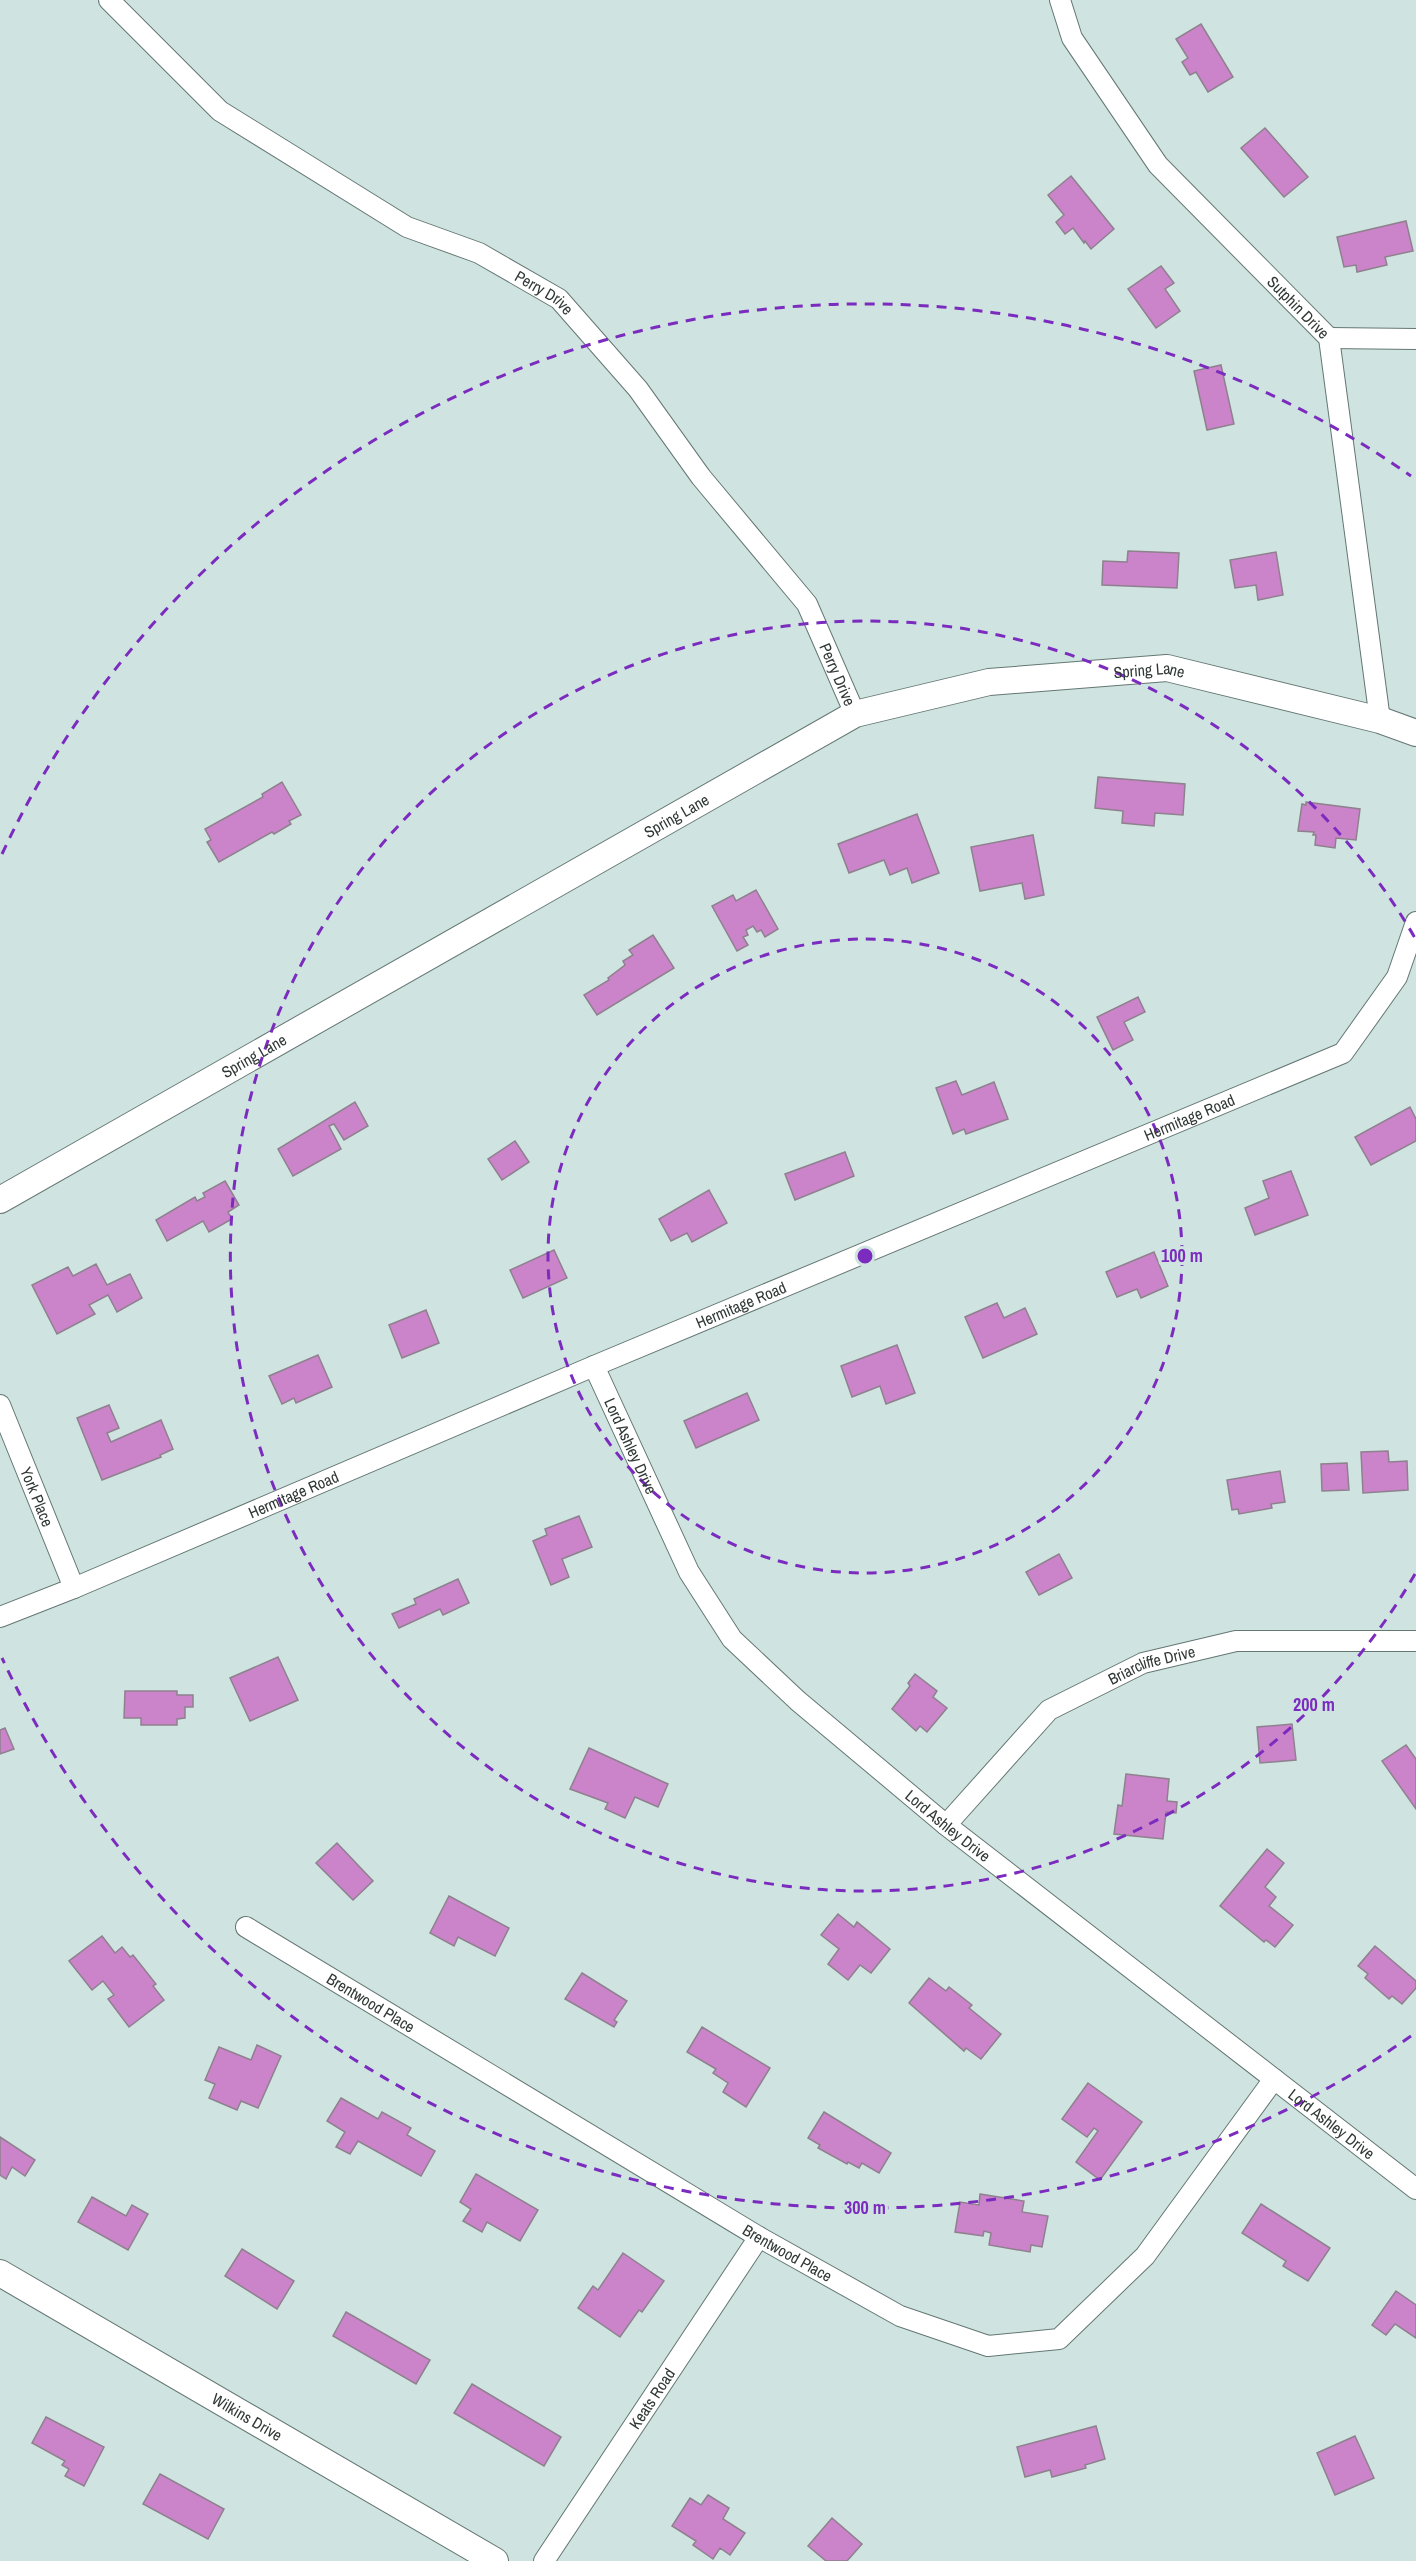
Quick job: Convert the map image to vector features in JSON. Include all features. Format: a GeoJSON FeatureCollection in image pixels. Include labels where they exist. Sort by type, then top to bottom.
{"type":"FeatureCollection","features":[{"type":"Feature","properties":{"kind":"street","name":"Perry Drive"},"geometry":{"type":"LineString","coordinates":[[109,0],[220,111],[407,227],[478,253],[559,299],[638,389],[701,477],[807,604],[855,714]]}},
{"type":"Feature","properties":{"kind":"street","name":"Sutphin Drive"},"geometry":{"type":"LineString","coordinates":[[1060,0],[1072,38],[1158,165],[1329,338],[1380,720]]}},
{"type":"Feature","properties":{"kind":"street"},"geometry":{"type":"LineString","coordinates":[[1329,338],[1416,339]]}},
{"type":"Feature","properties":{"kind":"street","name":"Spring Lane"},"geometry":{"type":"LineString","coordinates":[[0,1200],[855,714],[989,682],[1167,668],[1380,720],[1416,733]]}},
{"type":"Feature","properties":{"kind":"street","name":"Hermitage Road"},"geometry":{"type":"LineString","coordinates":[[0,1617],[74,1588],[594,1366],[1343,1053],[1397,977],[1416,922]]}},
{"type":"Feature","properties":{"kind":"street","name":"Lord Ashley Drive"},"geometry":{"type":"LineString","coordinates":[[594,1366],[689,1572],[732,1639],[798,1701],[946,1825],[1416,2189]]}},
{"type":"Feature","properties":{"kind":"street","name":"York Place"},"geometry":{"type":"LineString","coordinates":[[0,1405],[74,1588]]}},
{"type":"Feature","properties":{"kind":"street","name":"Briarcliffe Drive"},"geometry":{"type":"LineString","coordinates":[[946,1825],[1049,1710],[1143,1663],[1236,1641],[1416,1641]]}},
{"type":"Feature","properties":{"kind":"street","name":"Brentwood Place"},"geometry":{"type":"LineString","coordinates":[[246,1927],[759,2237],[900,2316],[988,2346],[1059,2339],[1145,2256],[1274,2079]]}},
{"type":"Feature","properties":{"kind":"street","name":"Keats Road"},"geometry":{"type":"LineString","coordinates":[[544,2561],[759,2237]]}},
{"type":"Feature","properties":{"kind":"street","name":"Wilkins Drive"},"geometry":{"type":"LineString","coordinates":[[0,2273],[495,2561]]}},
{"type":"Feature","properties":{"kind":"building"},"geometry":{"type":"Polygon","coordinates":[[[1201,24],[1233,77],[1208,92],[1196,72],[1190,75],[1182,62],[1188,58],[1176,39],[1201,24]]]}},
{"type":"Feature","properties":{"kind":"building"},"geometry":{"type":"Polygon","coordinates":[[[1265,128],[1308,177],[1284,197],[1241,148],[1265,128]]]}},
{"type":"Feature","properties":{"kind":"building"},"geometry":{"type":"Polygon","coordinates":[[[1071,176],[1114,229],[1091,249],[1073,228],[1065,234],[1056,222],[1064,215],[1048,195],[1071,176]]]}},
{"type":"Feature","properties":{"kind":"building"},"geometry":{"type":"Polygon","coordinates":[[[1406,221],[1413,251],[1385,257],[1387,265],[1357,272],[1356,265],[1344,267],[1337,237],[1406,221]]]}},
{"type":"Feature","properties":{"kind":"building"},"geometry":{"type":"Polygon","coordinates":[[[1161,266],[1174,283],[1165,289],[1180,311],[1156,328],[1128,289],[1161,266]]]}},
{"type":"Feature","properties":{"kind":"building"},"geometry":{"type":"Polygon","coordinates":[[[1221,365],[1234,424],[1207,430],[1194,371],[1221,365]]]}},
{"type":"Feature","properties":{"kind":"building"},"geometry":{"type":"Polygon","coordinates":[[[1128,551],[1179,553],[1177,588],[1102,585],[1103,561],[1127,562],[1128,551]]]}},
{"type":"Feature","properties":{"kind":"building"},"geometry":{"type":"Polygon","coordinates":[[[1276,552],[1283,595],[1258,600],[1256,585],[1235,588],[1230,560],[1276,552]]]}},
{"type":"Feature","properties":{"kind":"building"},"geometry":{"type":"Polygon","coordinates":[[[1098,777],[1185,784],[1183,815],[1155,813],[1154,826],[1122,823],[1123,811],[1095,808],[1098,777]]]}},
{"type":"Feature","properties":{"kind":"building"},"geometry":{"type":"Polygon","coordinates":[[[282,782],[301,815],[289,821],[291,824],[274,834],[272,832],[219,862],[207,842],[211,840],[205,829],[263,797],[262,794],[282,782]]]}},
{"type":"Feature","properties":{"kind":"building"},"geometry":{"type":"Polygon","coordinates":[[[1306,802],[1360,809],[1356,840],[1336,838],[1335,848],[1315,845],[1314,832],[1298,831],[1302,804],[1306,805],[1306,802]]]}},
{"type":"Feature","properties":{"kind":"building"},"geometry":{"type":"Polygon","coordinates":[[[917,814],[939,873],[912,883],[907,868],[890,875],[884,860],[849,873],[838,844],[917,814]]]}},
{"type":"Feature","properties":{"kind":"building"},"geometry":{"type":"Polygon","coordinates":[[[1033,835],[1044,895],[1025,899],[1022,883],[980,891],[971,847],[1033,835]]]}},
{"type":"Feature","properties":{"kind":"building"},"geometry":{"type":"Polygon","coordinates":[[[756,890],[778,929],[765,937],[761,930],[757,932],[753,926],[746,930],[748,935],[743,937],[748,945],[737,951],[712,906],[733,895],[736,901],[756,890]]]}},
{"type":"Feature","properties":{"kind":"building"},"geometry":{"type":"Polygon","coordinates":[[[653,935],[674,968],[597,1015],[584,995],[609,980],[608,978],[625,965],[623,961],[633,955],[629,950],[653,935]]]}},
{"type":"Feature","properties":{"kind":"building"},"geometry":{"type":"Polygon","coordinates":[[[1138,997],[1145,1012],[1124,1022],[1133,1040],[1113,1050],[1097,1017],[1138,997]]]}},
{"type":"Feature","properties":{"kind":"building"},"geometry":{"type":"Polygon","coordinates":[[[956,1081],[962,1095],[994,1082],[1008,1119],[966,1134],[964,1129],[953,1134],[936,1088],[956,1081]]]}},
{"type":"Feature","properties":{"kind":"building"},"geometry":{"type":"Polygon","coordinates":[[[355,1102],[368,1126],[344,1140],[334,1124],[329,1126],[341,1149],[293,1176],[278,1149],[355,1102]]]}},
{"type":"Feature","properties":{"kind":"building"},"geometry":{"type":"Polygon","coordinates":[[[1410,1107],[1416,1119],[1416,1141],[1371,1165],[1355,1137],[1410,1107]]]}},
{"type":"Feature","properties":{"kind":"building"},"geometry":{"type":"Polygon","coordinates":[[[515,1141],[529,1162],[502,1180],[488,1159],[515,1141]]]}},
{"type":"Feature","properties":{"kind":"building"},"geometry":{"type":"Polygon","coordinates":[[[845,1152],[854,1176],[795,1200],[785,1174],[845,1152]]]}},
{"type":"Feature","properties":{"kind":"building"},"geometry":{"type":"Polygon","coordinates":[[[1291,1171],[1308,1215],[1255,1235],[1245,1208],[1269,1198],[1263,1181],[1291,1171]]]}},
{"type":"Feature","properties":{"kind":"building"},"geometry":{"type":"Polygon","coordinates":[[[225,1181],[239,1205],[228,1212],[232,1219],[209,1232],[203,1221],[167,1241],[156,1220],[195,1197],[197,1201],[205,1197],[203,1193],[225,1181]]]}},
{"type":"Feature","properties":{"kind":"building"},"geometry":{"type":"Polygon","coordinates":[[[709,1190],[727,1223],[692,1242],[687,1233],[671,1241],[659,1219],[709,1190]]]}},
{"type":"Feature","properties":{"kind":"building"},"geometry":{"type":"Polygon","coordinates":[[[554,1250],[567,1278],[523,1298],[510,1270],[554,1250]]]}},
{"type":"Feature","properties":{"kind":"building"},"geometry":{"type":"Polygon","coordinates":[[[1154,1252],[1168,1286],[1141,1298],[1137,1289],[1117,1297],[1106,1272],[1154,1252]]]}},
{"type":"Feature","properties":{"kind":"building"},"geometry":{"type":"Polygon","coordinates":[[[96,1264],[107,1285],[130,1274],[142,1298],[117,1312],[108,1295],[89,1305],[95,1314],[57,1334],[32,1285],[68,1267],[73,1276],[96,1264]]]}},
{"type":"Feature","properties":{"kind":"building"},"geometry":{"type":"Polygon","coordinates":[[[997,1303],[1004,1318],[1025,1308],[1037,1334],[983,1358],[965,1317],[997,1303]]]}},
{"type":"Feature","properties":{"kind":"building"},"geometry":{"type":"Polygon","coordinates":[[[426,1310],[439,1343],[402,1358],[389,1325],[426,1310]]]}},
{"type":"Feature","properties":{"kind":"building"},"geometry":{"type":"Polygon","coordinates":[[[897,1345],[915,1393],[886,1404],[880,1386],[852,1397],[841,1366],[897,1345]]]}},
{"type":"Feature","properties":{"kind":"building"},"geometry":{"type":"Polygon","coordinates":[[[318,1355],[332,1387],[296,1403],[294,1398],[282,1404],[269,1376],[318,1355]]]}},
{"type":"Feature","properties":{"kind":"building"},"geometry":{"type":"Polygon","coordinates":[[[747,1393],[759,1420],[696,1448],[684,1421],[747,1393]]]}},
{"type":"Feature","properties":{"kind":"building"},"geometry":{"type":"Polygon","coordinates":[[[109,1405],[119,1428],[107,1433],[111,1442],[161,1420],[173,1449],[160,1455],[161,1457],[102,1480],[77,1418],[109,1405]]]}},
{"type":"Feature","properties":{"kind":"building"},"geometry":{"type":"Polygon","coordinates":[[[1388,1451],[1389,1462],[1407,1461],[1408,1490],[1363,1493],[1361,1452],[1388,1451]]]}},
{"type":"Feature","properties":{"kind":"building"},"geometry":{"type":"Polygon","coordinates":[[[1347,1463],[1349,1490],[1322,1491],[1321,1464],[1347,1463]]]}},
{"type":"Feature","properties":{"kind":"building"},"geometry":{"type":"Polygon","coordinates":[[[1280,1471],[1285,1502],[1271,1504],[1272,1508],[1239,1514],[1238,1509],[1232,1510],[1227,1480],[1280,1471]]]}},
{"type":"Feature","properties":{"kind":"building"},"geometry":{"type":"Polygon","coordinates":[[[579,1516],[592,1547],[562,1559],[569,1577],[551,1585],[533,1541],[547,1535],[545,1529],[579,1516]]]}},
{"type":"Feature","properties":{"kind":"building"},"geometry":{"type":"Polygon","coordinates":[[[1059,1554],[1072,1578],[1039,1595],[1026,1572],[1059,1554]]]}},
{"type":"Feature","properties":{"kind":"building"},"geometry":{"type":"Polygon","coordinates":[[[458,1579],[469,1603],[443,1615],[440,1609],[399,1628],[392,1614],[416,1604],[414,1599],[458,1579]]]}},
{"type":"Feature","properties":{"kind":"building"},"geometry":{"type":"Polygon","coordinates":[[[278,1657],[298,1700],[250,1721],[230,1678],[278,1657]]]}},
{"type":"Feature","properties":{"kind":"building"},"geometry":{"type":"Polygon","coordinates":[[[915,1674],[937,1691],[933,1697],[947,1708],[927,1732],[920,1726],[916,1731],[892,1709],[910,1686],[908,1683],[915,1674]]]}},
{"type":"Feature","properties":{"kind":"building"},"geometry":{"type":"Polygon","coordinates":[[[125,1691],[177,1691],[177,1695],[193,1695],[193,1707],[185,1707],[185,1718],[177,1719],[177,1725],[141,1725],[141,1718],[124,1718],[125,1691]]]}},
{"type":"Feature","properties":{"kind":"building"},"geometry":{"type":"Polygon","coordinates":[[[1292,1724],[1296,1760],[1260,1763],[1257,1727],[1292,1724]]]}},
{"type":"Feature","properties":{"kind":"building"},"geometry":{"type":"Polygon","coordinates":[[[5,1728],[14,1749],[0,1754],[0,1730],[5,1728]]]}},
{"type":"Feature","properties":{"kind":"building"},"geometry":{"type":"Polygon","coordinates":[[[1406,1745],[1416,1759],[1416,1809],[1382,1761],[1406,1745]]]}},
{"type":"Feature","properties":{"kind":"building"},"geometry":{"type":"Polygon","coordinates":[[[589,1748],[668,1784],[658,1807],[635,1797],[625,1818],[605,1809],[608,1803],[570,1789],[589,1748]]]}},
{"type":"Feature","properties":{"kind":"building"},"geometry":{"type":"Polygon","coordinates":[[[1126,1774],[1169,1779],[1167,1801],[1177,1802],[1176,1813],[1166,1812],[1163,1839],[1114,1834],[1118,1805],[1122,1806],[1126,1774]]]}},
{"type":"Feature","properties":{"kind":"building"},"geometry":{"type":"Polygon","coordinates":[[[337,1843],[373,1881],[353,1900],[316,1863],[337,1843]]]}},
{"type":"Feature","properties":{"kind":"building"},"geometry":{"type":"Polygon","coordinates":[[[1267,1849],[1284,1863],[1265,1887],[1276,1897],[1269,1906],[1293,1925],[1275,1947],[1266,1940],[1264,1942],[1220,1906],[1267,1849]]]}},
{"type":"Feature","properties":{"kind":"building"},"geometry":{"type":"Polygon","coordinates":[[[449,1896],[509,1928],[495,1956],[458,1937],[454,1946],[430,1933],[449,1896]]]}},
{"type":"Feature","properties":{"kind":"building"},"geometry":{"type":"Polygon","coordinates":[[[838,1914],[854,1927],[857,1922],[890,1949],[871,1973],[860,1965],[848,1980],[828,1964],[839,1949],[821,1935],[838,1914]]]}},
{"type":"Feature","properties":{"kind":"building"},"geometry":{"type":"Polygon","coordinates":[[[102,1936],[115,1953],[122,1947],[130,1957],[133,1955],[156,1984],[153,1986],[164,2000],[129,2027],[108,1999],[114,1995],[103,1981],[92,1990],[69,1961],[102,1936]]]}},
{"type":"Feature","properties":{"kind":"building"},"geometry":{"type":"Polygon","coordinates":[[[1375,1946],[1416,1981],[1416,1988],[1402,2004],[1392,1996],[1389,1999],[1365,1978],[1368,1974],[1358,1966],[1375,1946]]]}},
{"type":"Feature","properties":{"kind":"building"},"geometry":{"type":"Polygon","coordinates":[[[582,1973],[627,2001],[614,2020],[617,2022],[614,2027],[565,1999],[582,1973]]]}},
{"type":"Feature","properties":{"kind":"building"},"geometry":{"type":"Polygon","coordinates":[[[929,1978],[946,1991],[949,1987],[972,2005],[969,2008],[1001,2034],[981,2059],[966,2048],[964,2051],[909,2003],[929,1978]]]}},
{"type":"Feature","properties":{"kind":"building"},"geometry":{"type":"Polygon","coordinates":[[[702,2027],[770,2068],[746,2107],[723,2092],[728,2083],[713,2073],[716,2069],[687,2052],[702,2027]]]}},
{"type":"Feature","properties":{"kind":"building"},"geometry":{"type":"Polygon","coordinates":[[[257,2045],[281,2056],[258,2108],[241,2101],[237,2110],[209,2098],[215,2084],[205,2080],[219,2047],[251,2060],[257,2045]]]}},
{"type":"Feature","properties":{"kind":"building"},"geometry":{"type":"Polygon","coordinates":[[[1088,2083],[1142,2122],[1100,2180],[1076,2162],[1098,2131],[1094,2128],[1087,2137],[1062,2119],[1088,2083]]]}},
{"type":"Feature","properties":{"kind":"building"},"geometry":{"type":"Polygon","coordinates":[[[341,2098],[378,2119],[382,2112],[411,2128],[407,2135],[435,2151],[421,2176],[358,2141],[350,2154],[336,2147],[345,2132],[327,2121],[341,2098]]]}},
{"type":"Feature","properties":{"kind":"building"},"geometry":{"type":"Polygon","coordinates":[[[824,2112],[891,2153],[879,2173],[862,2163],[859,2168],[848,2162],[847,2164],[818,2148],[820,2145],[808,2138],[824,2112]]]}},
{"type":"Feature","properties":{"kind":"building"},"geometry":{"type":"Polygon","coordinates":[[[0,2137],[35,2160],[25,2176],[12,2167],[6,2179],[0,2175],[0,2137]]]}},
{"type":"Feature","properties":{"kind":"building"},"geometry":{"type":"Polygon","coordinates":[[[476,2174],[538,2210],[520,2241],[487,2222],[482,2232],[463,2221],[471,2209],[460,2202],[476,2174]]]}},
{"type":"Feature","properties":{"kind":"building"},"geometry":{"type":"Polygon","coordinates":[[[980,2194],[1024,2201],[1022,2212],[1048,2216],[1042,2247],[1031,2245],[1030,2252],[989,2245],[991,2233],[984,2231],[983,2236],[955,2232],[960,2202],[979,2205],[980,2194]]]}},
{"type":"Feature","properties":{"kind":"building"},"geometry":{"type":"Polygon","coordinates":[[[92,2197],[126,2216],[132,2205],[148,2214],[128,2250],[78,2222],[92,2197]]]}},
{"type":"Feature","properties":{"kind":"building"},"geometry":{"type":"Polygon","coordinates":[[[1261,2204],[1330,2248],[1308,2281],[1283,2266],[1286,2261],[1242,2233],[1261,2204]]]}},
{"type":"Feature","properties":{"kind":"building"},"geometry":{"type":"Polygon","coordinates":[[[242,2249],[294,2281],[277,2309],[225,2276],[242,2249]]]}},
{"type":"Feature","properties":{"kind":"building"},"geometry":{"type":"Polygon","coordinates":[[[623,2253],[664,2281],[642,2312],[639,2310],[620,2337],[578,2308],[593,2286],[598,2290],[623,2253]]]}},
{"type":"Feature","properties":{"kind":"building"},"geometry":{"type":"Polygon","coordinates":[[[1396,2291],[1416,2305],[1416,2338],[1395,2324],[1386,2335],[1372,2325],[1396,2291]]]}},
{"type":"Feature","properties":{"kind":"building"},"geometry":{"type":"Polygon","coordinates":[[[346,2312],[430,2360],[416,2384],[333,2336],[346,2312]]]}},
{"type":"Feature","properties":{"kind":"building"},"geometry":{"type":"Polygon","coordinates":[[[472,2384],[561,2437],[544,2466],[454,2413],[472,2384]]]}},
{"type":"Feature","properties":{"kind":"building"},"geometry":{"type":"Polygon","coordinates":[[[46,2417],[104,2447],[84,2486],[65,2476],[69,2469],[62,2465],[65,2461],[32,2443],[46,2417]]]}},
{"type":"Feature","properties":{"kind":"building"},"geometry":{"type":"Polygon","coordinates":[[[1096,2426],[1105,2459],[1085,2465],[1086,2468],[1052,2477],[1050,2470],[1025,2477],[1017,2447],[1096,2426]]]}},
{"type":"Feature","properties":{"kind":"building"},"geometry":{"type":"Polygon","coordinates":[[[1355,2436],[1374,2478],[1335,2495],[1317,2453],[1355,2436]]]}},
{"type":"Feature","properties":{"kind":"building"},"geometry":{"type":"Polygon","coordinates":[[[160,2474],[224,2509],[208,2539],[143,2504],[160,2474]]]}},
{"type":"Feature","properties":{"kind":"building"},"geometry":{"type":"Polygon","coordinates":[[[708,2495],[729,2508],[723,2519],[745,2533],[730,2555],[720,2548],[713,2559],[693,2545],[696,2541],[672,2526],[690,2498],[701,2505],[708,2495]]]}},
{"type":"Feature","properties":{"kind":"building"},"geometry":{"type":"Polygon","coordinates":[[[832,2518],[862,2544],[847,2561],[826,2561],[808,2546],[832,2518]]]}}]}
